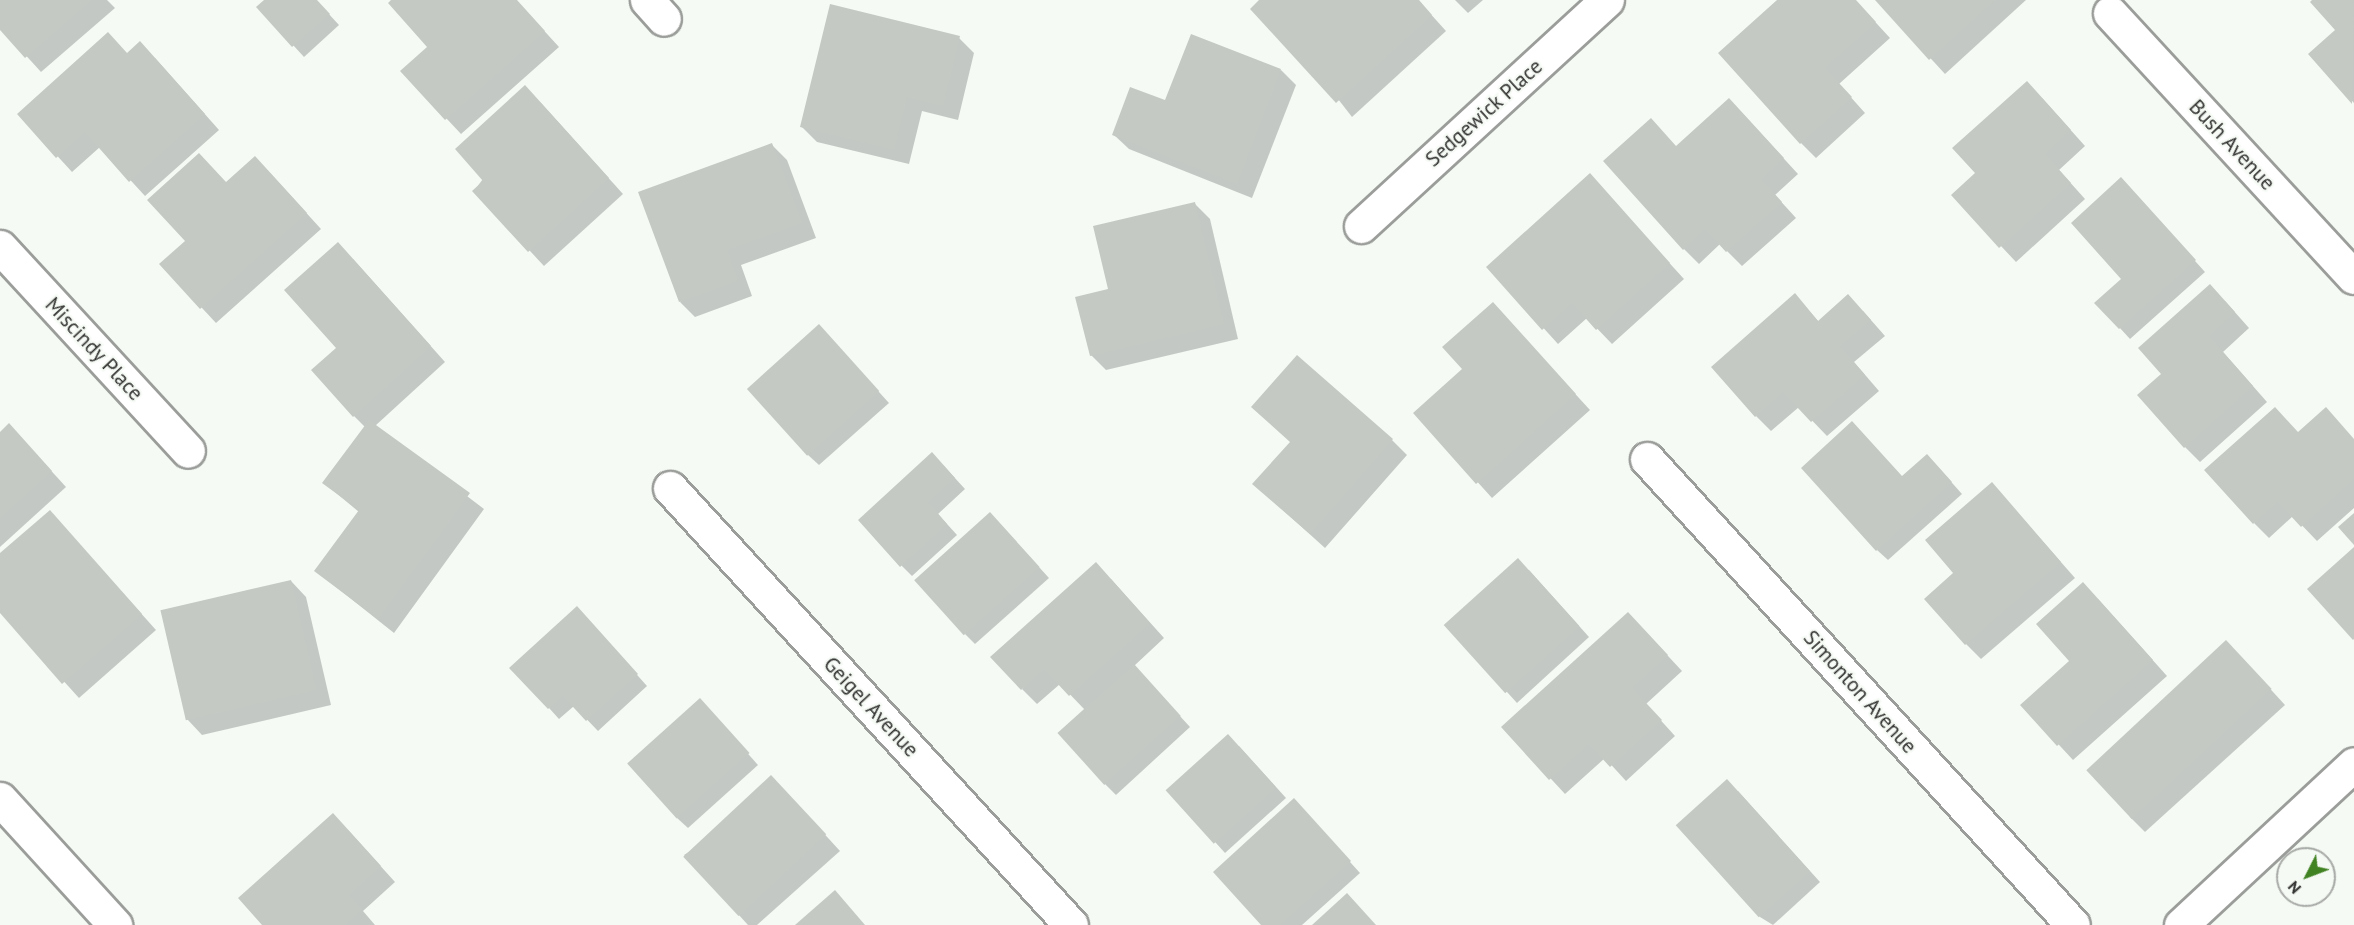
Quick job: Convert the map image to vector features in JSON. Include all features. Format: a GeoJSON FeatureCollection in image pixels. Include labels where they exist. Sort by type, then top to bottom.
{"type":"FeatureCollection","features":[{"type":"Feature","properties":{"kind":"street","name":"Sedgewick Place"},"geometry":{"type":"LineString","coordinates":[[1361,226],[1607,0]]}},
{"type":"Feature","properties":{"kind":"street","name":"Bush Avenue"},"geometry":{"type":"LineString","coordinates":[[2110,14],[2354,277]]}},
{"type":"Feature","properties":{"kind":"street","name":"Miscindy Place"},"geometry":{"type":"LineString","coordinates":[[0,247],[188,452]]}},
{"type":"Feature","properties":{"kind":"street","name":"Simonton Avenue"},"geometry":{"type":"LineString","coordinates":[[1647,459],[2073,925]]}},
{"type":"Feature","properties":{"kind":"street","name":"Geigel Avenue"},"geometry":{"type":"LineString","coordinates":[[670,488],[1071,925]]}},
{"type":"Feature","properties":{"kind":"street"},"geometry":{"type":"LineString","coordinates":[[2181,925],[2354,764]]}},
{"type":"Feature","properties":{"kind":"street"},"geometry":{"type":"LineString","coordinates":[[0,799],[115,925]]}},
{"type":"Feature","properties":{"kind":"building"},"geometry":{"type":"Polygon","coordinates":[[[0,0],[92,0],[25,58],[0,30],[0,0]]]}},
{"type":"Feature","properties":{"kind":"building"},"geometry":{"type":"Polygon","coordinates":[[[264,0],[317,0],[330,14],[292,47],[256,7],[264,0]]]}},
{"type":"Feature","properties":{"kind":"building"},"geometry":{"type":"Polygon","coordinates":[[[391,0],[517,0],[545,31],[445,120],[400,71],[427,47],[388,3],[391,0]]]}},
{"type":"Feature","properties":{"kind":"building"},"geometry":{"type":"Polygon","coordinates":[[[1259,0],[1419,0],[1432,15],[1336,103],[1250,9],[1259,0]]]}},
{"type":"Feature","properties":{"kind":"building"},"geometry":{"type":"Polygon","coordinates":[[[1777,0],[1856,0],[1876,22],[1825,68],[1852,97],[1800,144],[1718,53],[1777,0]]]}},
{"type":"Feature","properties":{"kind":"building"},"geometry":{"type":"Polygon","coordinates":[[[1875,0],[1995,0],[1929,60],[1875,0]]]}},
{"type":"Feature","properties":{"kind":"building"},"geometry":{"type":"Polygon","coordinates":[[[2312,0],[2354,0],[2352,104],[2308,54],[2335,30],[2310,2],[2312,0]]]}},
{"type":"Feature","properties":{"kind":"building"},"geometry":{"type":"Polygon","coordinates":[[[830,4],[960,36],[943,106],[907,97],[894,150],[800,127],[830,4]]]}},
{"type":"Feature","properties":{"kind":"building"},"geometry":{"type":"Polygon","coordinates":[[[108,32],[127,53],[140,41],[205,114],[129,182],[85,132],[56,158],[17,114],[108,32]]]}},
{"type":"Feature","properties":{"kind":"building"},"geometry":{"type":"Polygon","coordinates":[[[1191,34],[1281,69],[1237,184],[1112,135],[1130,87],[1165,100],[1191,34]]]}},
{"type":"Feature","properties":{"kind":"building"},"geometry":{"type":"Polygon","coordinates":[[[2027,81],[2071,130],[2045,154],[2071,183],[1999,248],[1951,195],[1975,173],[1952,148],[2027,81]]]}},
{"type":"Feature","properties":{"kind":"building"},"geometry":{"type":"Polygon","coordinates":[[[525,85],[609,178],[528,252],[472,191],[483,181],[455,149],[525,85]]]}},
{"type":"Feature","properties":{"kind":"building"},"geometry":{"type":"Polygon","coordinates":[[[1729,98],[1784,158],[1761,179],[1782,202],[1726,252],[1705,229],[1683,250],[1603,161],[1651,118],[1676,146],[1729,98]]]}},
{"type":"Feature","properties":{"kind":"building"},"geometry":{"type":"Polygon","coordinates":[[[772,143],[802,223],[727,250],[738,281],[679,302],[638,192],[772,143]]]}},
{"type":"Feature","properties":{"kind":"building"},"geometry":{"type":"Polygon","coordinates":[[[199,153],[226,182],[255,156],[307,213],[200,309],[159,264],[185,241],[147,200],[199,153]]]}},
{"type":"Feature","properties":{"kind":"building"},"geometry":{"type":"Polygon","coordinates":[[[1590,173],[1670,263],[1596,330],[1572,303],[1542,330],[1486,267],[1590,173]]]}},
{"type":"Feature","properties":{"kind":"building"},"geometry":{"type":"Polygon","coordinates":[[[2121,177],[2196,260],[2119,329],[2094,303],[2121,279],[2071,223],[2121,177]]]}},
{"type":"Feature","properties":{"kind":"building"},"geometry":{"type":"Polygon","coordinates":[[[1195,202],[1224,324],[1090,356],[1075,297],[1108,289],[1093,226],[1195,202]]]}},
{"type":"Feature","properties":{"kind":"building"},"geometry":{"type":"Polygon","coordinates":[[[338,242],[431,346],[353,417],[311,370],[336,348],[284,290],[338,242]]]}},
{"type":"Feature","properties":{"kind":"building"},"geometry":{"type":"Polygon","coordinates":[[[2210,284],[2235,312],[2209,336],[2253,386],[2184,448],[2137,395],[2161,374],[2138,348],[2210,284]]]}},
{"type":"Feature","properties":{"kind":"building"},"geometry":{"type":"Polygon","coordinates":[[[1795,293],[1818,321],[1848,294],[1871,320],[1840,346],[1865,375],[1811,422],[1783,392],[1755,417],[1711,367],[1795,293]]]}},
{"type":"Feature","properties":{"kind":"building"},"geometry":{"type":"Polygon","coordinates":[[[1493,302],[1576,394],[1476,484],[1413,413],[1462,369],[1442,347],[1493,302]]]}},
{"type":"Feature","properties":{"kind":"building"},"geometry":{"type":"Polygon","coordinates":[[[819,324],[879,391],[807,456],[747,389],[819,324]]]}},
{"type":"Feature","properties":{"kind":"building"},"geometry":{"type":"Polygon","coordinates":[[[1297,355],[1393,439],[1310,534],[1252,484],[1290,442],[1251,407],[1297,355]]]}},
{"type":"Feature","properties":{"kind":"building"},"geometry":{"type":"Polygon","coordinates":[[[2275,407],[2298,432],[2326,407],[2354,439],[2354,479],[2301,527],[2278,502],[2253,524],[2204,470],[2275,407]]]}},
{"type":"Feature","properties":{"kind":"building"},"geometry":{"type":"Polygon","coordinates":[[[369,420],[470,493],[378,619],[314,571],[359,510],[322,483],[369,420]]]}},
{"type":"Feature","properties":{"kind":"building"},"geometry":{"type":"Polygon","coordinates":[[[1852,421],[1902,476],[1927,454],[1952,482],[1876,551],[1801,468],[1852,421]]]}},
{"type":"Feature","properties":{"kind":"building"},"geometry":{"type":"Polygon","coordinates":[[[9,423],[52,471],[0,518],[0,432],[9,423]]]}},
{"type":"Feature","properties":{"kind":"building"},"geometry":{"type":"Polygon","coordinates":[[[932,452],[955,478],[928,502],[947,524],[900,567],[858,520],[932,452]]]}},
{"type":"Feature","properties":{"kind":"building"},"geometry":{"type":"Polygon","coordinates":[[[1992,482],[2061,562],[1965,645],[1924,599],[1953,573],[1925,540],[1992,482]]]}},
{"type":"Feature","properties":{"kind":"building"},"geometry":{"type":"Polygon","coordinates":[[[50,510],[142,614],[62,684],[0,613],[0,553],[50,510]]]}},
{"type":"Feature","properties":{"kind":"building"},"geometry":{"type":"Polygon","coordinates":[[[990,512],[1040,567],[964,635],[914,580],[990,512]]]}},
{"type":"Feature","properties":{"kind":"building"},"geometry":{"type":"Polygon","coordinates":[[[2354,513],[2354,545],[2338,527],[2354,513]]]}},
{"type":"Feature","properties":{"kind":"building"},"geometry":{"type":"Polygon","coordinates":[[[2354,547],[2354,639],[2353,640],[2307,589],[2354,547]]]}},
{"type":"Feature","properties":{"kind":"building"},"geometry":{"type":"Polygon","coordinates":[[[1518,558],[1580,626],[1505,693],[1444,625],[1518,558]]]}},
{"type":"Feature","properties":{"kind":"building"},"geometry":{"type":"Polygon","coordinates":[[[1096,562],[1150,623],[1069,696],[1044,669],[1021,690],[990,657],[1096,562]]]}},
{"type":"Feature","properties":{"kind":"building"},"geometry":{"type":"Polygon","coordinates":[[[291,580],[316,690],[186,720],[160,610],[291,580]]]}},
{"type":"Feature","properties":{"kind":"building"},"geometry":{"type":"Polygon","coordinates":[[[2083,582],[2153,660],[2057,746],[2020,705],[2069,661],[2036,624],[2083,582]]]}},
{"type":"Feature","properties":{"kind":"building"},"geometry":{"type":"Polygon","coordinates":[[[577,606],[638,674],[586,721],[563,696],[548,709],[509,668],[577,606]]]}},
{"type":"Feature","properties":{"kind":"building"},"geometry":{"type":"Polygon","coordinates":[[[1628,612],[1668,655],[1632,688],[1662,720],[1610,767],[1589,744],[1549,780],[1501,727],[1628,612]]]}},
{"type":"Feature","properties":{"kind":"building"},"geometry":{"type":"Polygon","coordinates":[[[2226,640],[2272,689],[2132,819],[2086,770],[2226,640]]]}},
{"type":"Feature","properties":{"kind":"building"},"geometry":{"type":"Polygon","coordinates":[[[1134,664],[1181,716],[1104,785],[1057,733],[1134,664]]]}},
{"type":"Feature","properties":{"kind":"building"},"geometry":{"type":"Polygon","coordinates":[[[700,698],[750,753],[677,819],[627,764],[700,698]]]}},
{"type":"Feature","properties":{"kind":"building"},"geometry":{"type":"Polygon","coordinates":[[[1228,734],[1276,788],[1214,844],[1166,790],[1228,734]]]}},
{"type":"Feature","properties":{"kind":"building"},"geometry":{"type":"Polygon","coordinates":[[[771,775],[826,834],[738,916],[683,857],[771,775]]]}},
{"type":"Feature","properties":{"kind":"building"},"geometry":{"type":"Polygon","coordinates":[[[1727,779],[1810,871],[1759,917],[1676,825],[1727,779]]]}},
{"type":"Feature","properties":{"kind":"building"},"geometry":{"type":"Polygon","coordinates":[[[1294,798],[1351,861],[1280,925],[1261,925],[1213,872],[1294,798]]]}},
{"type":"Feature","properties":{"kind":"building"},"geometry":{"type":"Polygon","coordinates":[[[333,813],[381,866],[349,895],[362,910],[345,925],[262,925],[238,898],[333,813]]]}},
{"type":"Feature","properties":{"kind":"building"},"geometry":{"type":"Polygon","coordinates":[[[835,890],[865,925],[795,925],[835,890]]]}},
{"type":"Feature","properties":{"kind":"building"},"geometry":{"type":"Polygon","coordinates":[[[1347,893],[1376,925],[1312,925],[1347,893]]]}}]}
